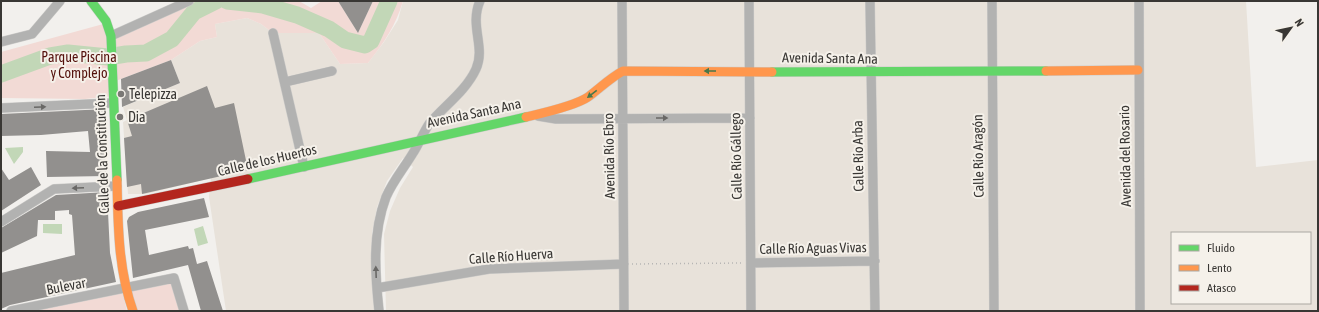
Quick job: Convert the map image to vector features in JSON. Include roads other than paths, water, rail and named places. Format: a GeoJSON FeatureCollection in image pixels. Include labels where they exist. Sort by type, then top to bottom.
{"type":"FeatureCollection","features":[{"type":"Feature","properties":{"kind":"street"},"geometry":{"type":"LineString","coordinates":[[1,42],[32,34],[60,1]]}},
{"type":"Feature","properties":{"kind":"street","name":"Calle de la Constitución"},"geometry":{"type":"LineString","coordinates":[[91,1],[106,21],[111,36],[118,206],[125,288],[133,311]]}},
{"type":"Feature","properties":{"kind":"street"},"geometry":{"type":"LineString","coordinates":[[111,36],[189,1]]}},
{"type":"Feature","properties":{"kind":"street"},"geometry":{"type":"LineString","coordinates":[[379,311],[376,247],[382,209],[393,184],[429,125],[467,84],[477,68],[479,51],[475,16],[480,1]]}},
{"type":"Feature","properties":{"kind":"street","name":"Avenida Río Ebro"},"geometry":{"type":"LineString","coordinates":[[622,1],[624,311]]}},
{"type":"Feature","properties":{"kind":"street","name":"Calle Río Gállego"},"geometry":{"type":"LineString","coordinates":[[749,1],[751,311]]}},
{"type":"Feature","properties":{"kind":"street","name":"Calle Río Arba"},"geometry":{"type":"LineString","coordinates":[[870,1],[875,311]]}},
{"type":"Feature","properties":{"kind":"street","name":"Calle Río Aragón"},"geometry":{"type":"LineString","coordinates":[[992,1],[994,311]]}},
{"type":"Feature","properties":{"kind":"street","name":"Avenida del Rosario"},"geometry":{"type":"LineString","coordinates":[[1138,1],[1140,311]]}},
{"type":"Feature","properties":{"kind":"street"},"geometry":{"type":"LineString","coordinates":[[273,33],[304,167]]}},
{"type":"Feature","properties":{"kind":"street","name":"Avenida Santa Ana"},"geometry":{"type":"LineString","coordinates":[[421,139],[533,116],[564,107],[582,100],[612,77],[623,71],[870,72],[1138,70]]}},
{"type":"Feature","properties":{"kind":"street"},"geometry":{"type":"LineString","coordinates":[[285,82],[332,71]]}},
{"type":"Feature","properties":{"kind":"street"},"geometry":{"type":"LineString","coordinates":[[1,108],[113,103]]}},
{"type":"Feature","properties":{"kind":"street","name":"Avenida Santa Ana"},"geometry":{"type":"LineString","coordinates":[[533,116],[556,119],[750,118]]}},
{"type":"Feature","properties":{"kind":"street","name":"Calle de los Huertos"},"geometry":{"type":"LineString","coordinates":[[118,206],[304,167],[421,139]]}},
{"type":"Feature","properties":{"kind":"street"},"geometry":{"type":"LineString","coordinates":[[1,222],[54,189],[117,186]]}},
{"type":"Feature","properties":{"kind":"street","name":"Calle Río Aguas Vivas"},"geometry":{"type":"LineString","coordinates":[[751,264],[874,262]]}},
{"type":"Feature","properties":{"kind":"street","name":"Calle Río Huerva"},"geometry":{"type":"LineString","coordinates":[[377,288],[489,269],[624,264]]}},
{"type":"Feature","properties":{"kind":"street","name":"Bulevar"},"geometry":{"type":"LineString","coordinates":[[11,311],[174,278],[184,311]]}},
{"type":"Feature","properties":{"kind":"waterway"},"geometry":{"type":"LineString","coordinates":[[1,74],[50,56],[68,53],[108,57],[146,53],[172,39],[194,12],[216,1]]}},
{"type":"Feature","properties":{"kind":"waterway"},"geometry":{"type":"LineString","coordinates":[[227,1],[263,5],[297,15],[329,29],[345,40],[365,45],[371,41],[389,1]]}},
{"type":"Feature","properties":{"kind":"place","name":"Telepizza"},"geometry":{"type":"Point","coordinates":[121,94]}},
{"type":"Feature","properties":{"kind":"place","name":"Dia"},"geometry":{"type":"Point","coordinates":[120,117]}},
{"type":"Feature","properties":{"kind":"park label","name":"Parque Piscina y Complejo"},"geometry":{"type":"Point","coordinates":[79,66]}}]}
